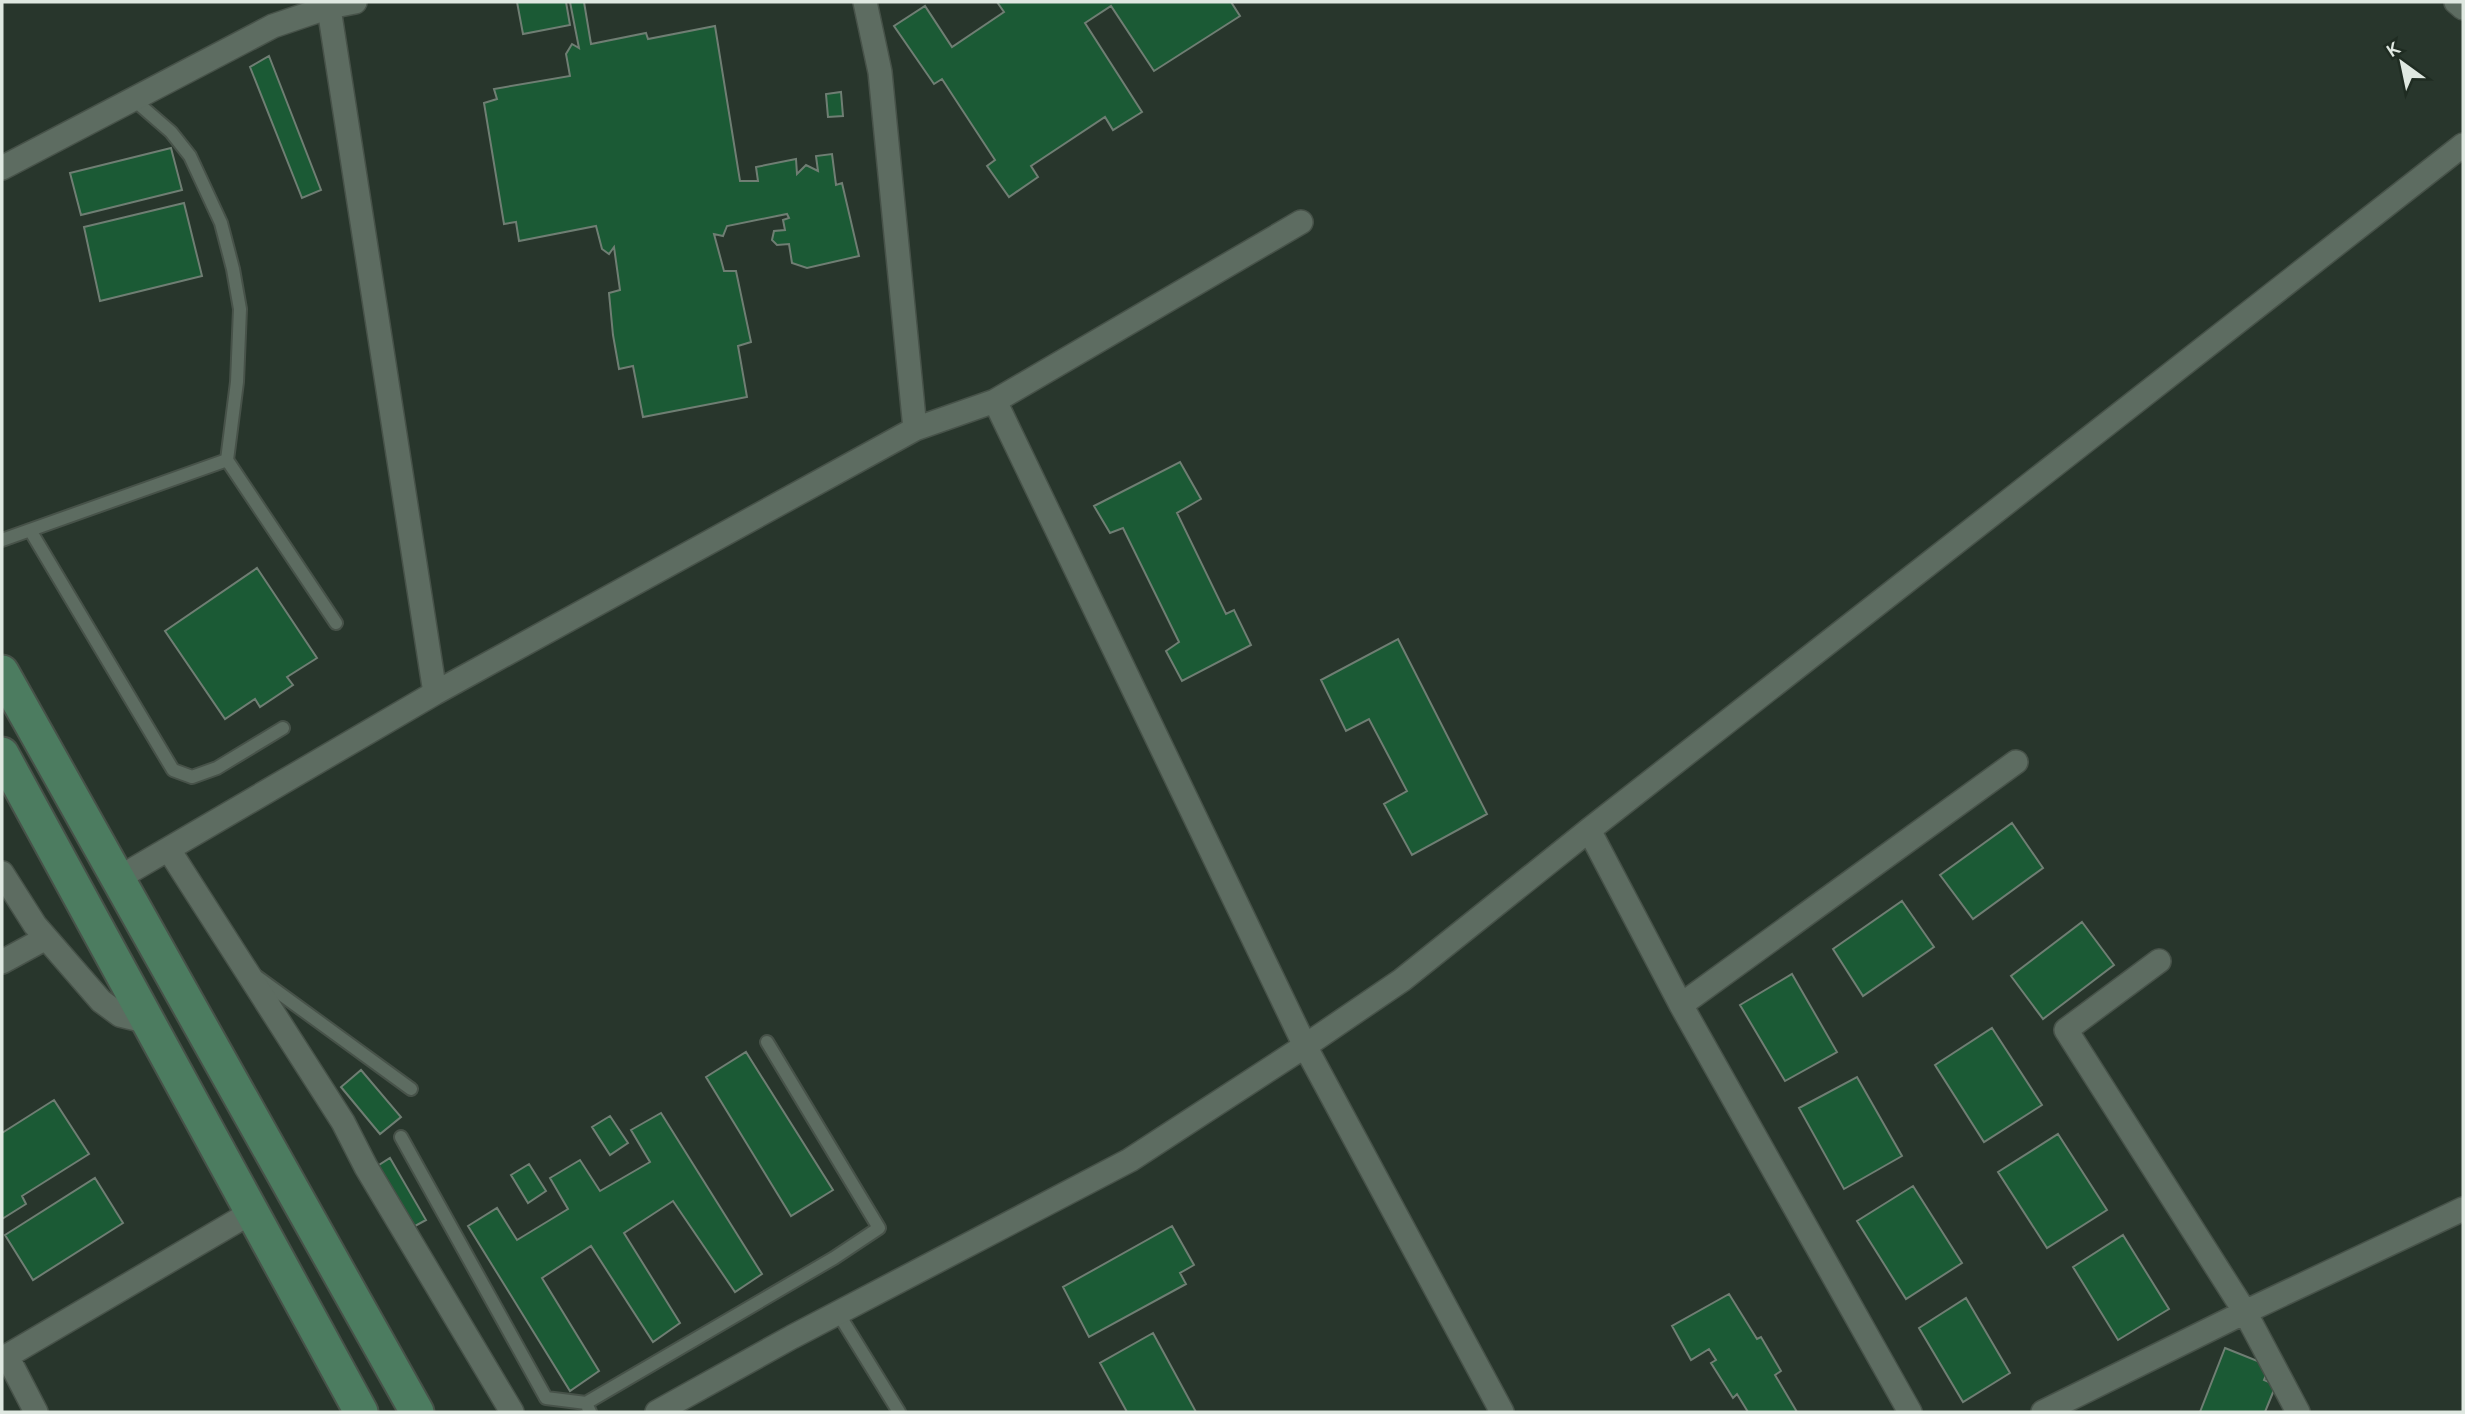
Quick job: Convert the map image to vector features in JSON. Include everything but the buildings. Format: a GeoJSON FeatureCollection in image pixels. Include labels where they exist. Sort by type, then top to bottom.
{"type":"FeatureCollection","features":[{"type":"Feature","properties":{"kind":"main road"},"geometry":{"type":"LineString","coordinates":[[2,672],[417,1412]]}},
{"type":"Feature","properties":{"kind":"main road"},"geometry":{"type":"LineString","coordinates":[[2,754],[361,1412]]}},
{"type":"Feature","properties":{"kind":"street"},"geometry":{"type":"LineString","coordinates":[[2,168],[273,26],[328,4],[355,2]]}},
{"type":"Feature","properties":{"kind":"street"},"geometry":{"type":"LineString","coordinates":[[865,2],[880,72],[915,429]]}},
{"type":"Feature","properties":{"kind":"street"},"geometry":{"type":"LineString","coordinates":[[2456,2],[2463,8]]}},
{"type":"Feature","properties":{"kind":"street"},"geometry":{"type":"LineString","coordinates":[[328,4],[435,693]]}},
{"type":"Feature","properties":{"kind":"street"},"geometry":{"type":"LineString","coordinates":[[657,1412],[838,1313],[1130,1160],[1402,980],[1589,830],[2463,145]]}},
{"type":"Feature","properties":{"kind":"street"},"geometry":{"type":"LineString","coordinates":[[117,879],[435,693],[915,429],[995,401],[1301,222]]}},
{"type":"Feature","properties":{"kind":"street"},"geometry":{"type":"LineString","coordinates":[[995,401],[1306,1046],[1502,1412]]}},
{"type":"Feature","properties":{"kind":"street"},"geometry":{"type":"LineString","coordinates":[[1681,1005],[2016,762]]}},
{"type":"Feature","properties":{"kind":"street"},"geometry":{"type":"LineString","coordinates":[[1589,830],[1681,1005],[1910,1412]]}},
{"type":"Feature","properties":{"kind":"street"},"geometry":{"type":"LineString","coordinates":[[169,850],[343,1122],[372,1178],[512,1412]]}},
{"type":"Feature","properties":{"kind":"street"},"geometry":{"type":"LineString","coordinates":[[2,873],[17,900],[46,938],[101,1001],[120,1015],[149,1022]]}},
{"type":"Feature","properties":{"kind":"street"},"geometry":{"type":"LineString","coordinates":[[2,962],[46,938]]}},
{"type":"Feature","properties":{"kind":"street"},"geometry":{"type":"LineString","coordinates":[[2159,961],[2066,1030],[2245,1312],[2298,1412]]}},
{"type":"Feature","properties":{"kind":"street"},"geometry":{"type":"LineString","coordinates":[[2043,1412],[2245,1312],[2463,1209]]}},
{"type":"Feature","properties":{"kind":"street"},"geometry":{"type":"LineString","coordinates":[[36,1412],[4,1358],[252,1212]]}},
{"type":"Feature","properties":{"kind":"lane"},"geometry":{"type":"LineString","coordinates":[[133,99],[171,132],[190,156],[221,223],[233,269],[240,309],[237,382],[226,460],[336,623]]}},
{"type":"Feature","properties":{"kind":"lane"},"geometry":{"type":"LineString","coordinates":[[2,540],[226,460]]}},
{"type":"Feature","properties":{"kind":"lane"},"geometry":{"type":"LineString","coordinates":[[30,530],[173,770],[192,777],[216,768],[283,728]]}},
{"type":"Feature","properties":{"kind":"lane"},"geometry":{"type":"LineString","coordinates":[[242,966],[411,1089]]}},
{"type":"Feature","properties":{"kind":"lane"},"geometry":{"type":"LineString","coordinates":[[401,1136],[547,1398],[588,1408],[879,1228],[767,1042]]}},
{"type":"Feature","properties":{"kind":"lane"},"geometry":{"type":"LineString","coordinates":[[838,1313],[899,1412]]}}]}
